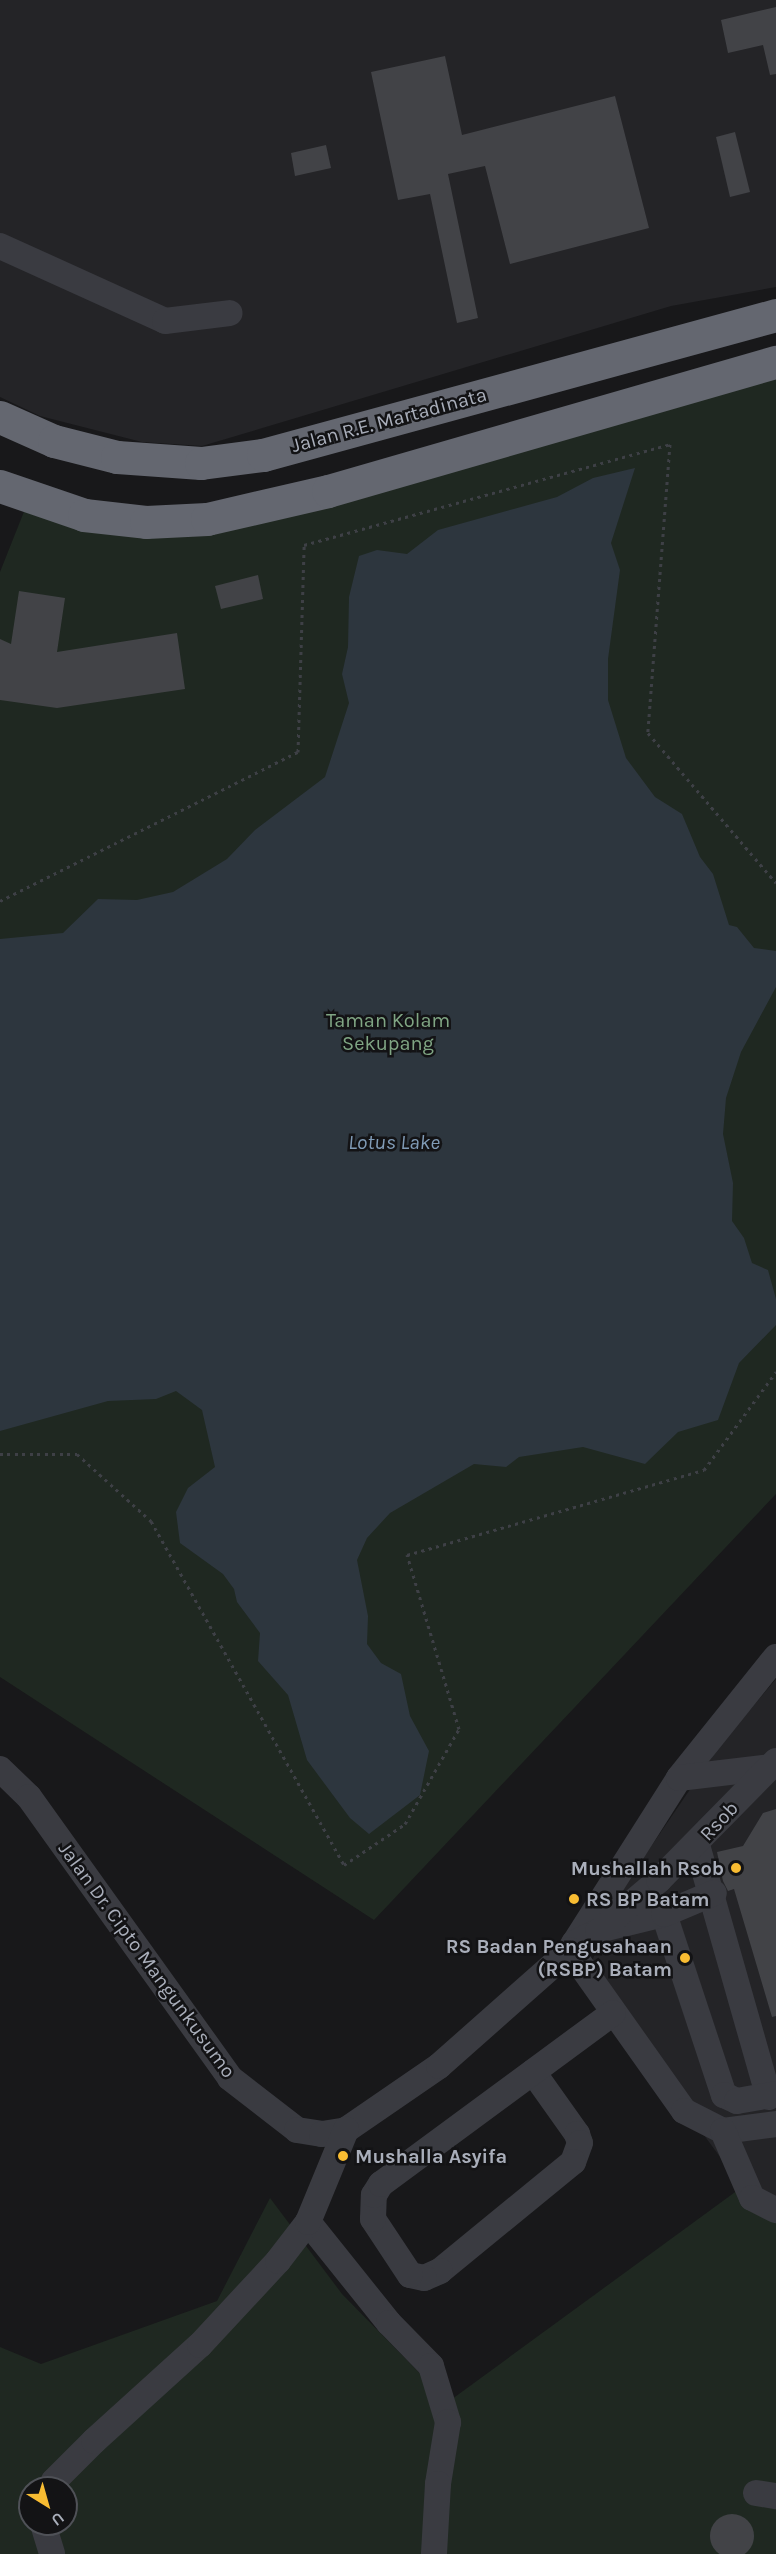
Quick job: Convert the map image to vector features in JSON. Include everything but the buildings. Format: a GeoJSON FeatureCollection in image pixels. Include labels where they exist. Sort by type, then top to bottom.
{"type":"FeatureCollection","features":[{"type":"Feature","properties":{"kind":"highway","name":"Jalan R.E. Martadinata"},"geometry":{"type":"LineString","coordinates":[[0,417],[54,441],[117,458],[201,463],[263,455],[776,315]]}},
{"type":"Feature","properties":{"kind":"highway"},"geometry":{"type":"LineString","coordinates":[[0,486],[84,515],[146,522],[207,519],[328,490],[776,362]]}},
{"type":"Feature","properties":{"kind":"street"},"geometry":{"type":"LineString","coordinates":[[0,246],[165,321],[230,313]]}},
{"type":"Feature","properties":{"kind":"street","name":"Jalan Dr. Cipto Mangunkusumo"},"geometry":{"type":"LineString","coordinates":[[0,1768],[29,1797],[230,2078],[297,2130],[322,2134],[346,2130],[439,2066],[571,1946],[679,1778],[776,1657]]}},
{"type":"Feature","properties":{"kind":"street"},"geometry":{"type":"LineString","coordinates":[[679,1778],[773,1764]]}},
{"type":"Feature","properties":{"kind":"street","name":"Rsob"},"geometry":{"type":"LineString","coordinates":[[571,1946],[603,1928],[697,1845],[773,1764]]}},
{"type":"Feature","properties":{"kind":"street"},"geometry":{"type":"LineString","coordinates":[[664,1914],[724,2095],[737,2101],[772,2096],[714,1893],[697,1845]]}},
{"type":"Feature","properties":{"kind":"street"},"geometry":{"type":"LineString","coordinates":[[603,1928],[664,1914],[714,1893]]}},
{"type":"Feature","properties":{"kind":"street"},"geometry":{"type":"LineString","coordinates":[[571,1946],[613,2013],[684,2111],[723,2131],[776,2124]]}},
{"type":"Feature","properties":{"kind":"street"},"geometry":{"type":"LineString","coordinates":[[533,2072],[577,2134],[580,2143],[573,2162],[440,2271],[424,2278],[410,2276],[379,2232],[371,2206],[374,2195],[381,2184],[613,2013]]}},
{"type":"Feature","properties":{"kind":"street"},"geometry":{"type":"LineString","coordinates":[[59,2476],[94,2441],[200,2345],[308,2222],[346,2130]]}},
{"type":"Feature","properties":{"kind":"street"},"geometry":{"type":"LineString","coordinates":[[723,2131],[752,2198],[776,2210]]}},
{"type":"Feature","properties":{"kind":"street"},"geometry":{"type":"LineString","coordinates":[[308,2222],[389,2323],[431,2366],[448,2422],[438,2484],[434,2554]]}},
{"type":"Feature","properties":{"kind":"street"},"geometry":{"type":"LineString","coordinates":[[47,2536],[52,2554]]}},
{"type":"Feature","properties":{"kind":"path"},"geometry":{"type":"LineString","coordinates":[[0,901],[298,752],[304,545],[670,444],[648,733],[776,883]]}},
{"type":"Feature","properties":{"kind":"path"},"geometry":{"type":"LineString","coordinates":[[0,1454],[78,1454],[151,1521],[344,1865],[405,1824],[459,1729],[407,1555],[704,1470],[776,1372]]}},
{"type":"Feature","properties":{"kind":"shaded area"},"geometry":{"type":"Polygon","coordinates":[[[0,0],[776,0],[776,287],[671,306],[202,446],[142,442],[40,416],[0,397],[0,0]]]}},
{"type":"Feature","properties":{"kind":"shaded area","name":"RS Badan Pengusahaan (RSBP) Batam"},"geometry":{"type":"Polygon","coordinates":[[[776,1679],[776,2208],[742,2187],[586,1974],[601,1941],[594,1930],[721,1744],[776,1679]]]}},
{"type":"Feature","properties":{"kind":"green space","name":"Taman Kolam Sekupang"},"geometry":{"type":"Polygon","coordinates":[[[776,362],[776,1494],[374,1920],[0,1677],[0,572],[29,499],[146,522],[776,362]]]}},
{"type":"Feature","properties":{"kind":"green space"},"geometry":{"type":"Polygon","coordinates":[[[742,2187],[776,2208],[776,2554],[0,2554],[0,2347],[41,2364],[217,2301],[270,2198],[342,2294],[448,2402],[742,2187]]]}},
{"type":"Feature","properties":{"kind":"water","name":"Lotus Lake"},"geometry":{"type":"Polygon","coordinates":[[[635,468],[611,543],[620,570],[608,659],[608,700],[626,758],[655,797],[682,814],[700,857],[713,874],[729,925],[737,927],[754,948],[776,951],[776,987],[741,1052],[726,1098],[723,1134],[733,1183],[732,1221],[744,1238],[752,1263],[768,1270],[776,1299],[776,1325],[739,1363],[718,1420],[678,1432],[645,1464],[583,1447],[519,1457],[506,1467],[474,1464],[390,1513],[367,1538],[357,1560],[368,1616],[367,1644],[381,1663],[401,1674],[410,1716],[429,1751],[420,1795],[369,1834],[350,1818],[307,1760],[288,1695],[258,1661],[260,1633],[237,1602],[234,1589],[223,1574],[180,1543],[176,1512],[188,1488],[215,1467],[202,1410],[176,1391],[156,1399],[108,1401],[0,1431],[0,939],[63,933],[98,899],[137,900],[173,892],[227,859],[255,830],[325,777],[349,703],[342,674],[348,647],[349,597],[359,556],[377,550],[407,554],[438,530],[557,497],[593,478],[635,468]]]}},
{"type":"Feature","properties":{"kind":"place","name":"Mushallah Rsob"},"geometry":{"type":"Point","coordinates":[736,1868]}},
{"type":"Feature","properties":{"kind":"place","name":"RS BP Batam"},"geometry":{"type":"Point","coordinates":[574,1899]}},
{"type":"Feature","properties":{"kind":"place","name":"RS Badan Pengusahaan (RSBP) Batam"},"geometry":{"type":"Point","coordinates":[685,1958]}},
{"type":"Feature","properties":{"kind":"place","name":"Mushalla Asyifa"},"geometry":{"type":"Point","coordinates":[343,2156]}}]}
